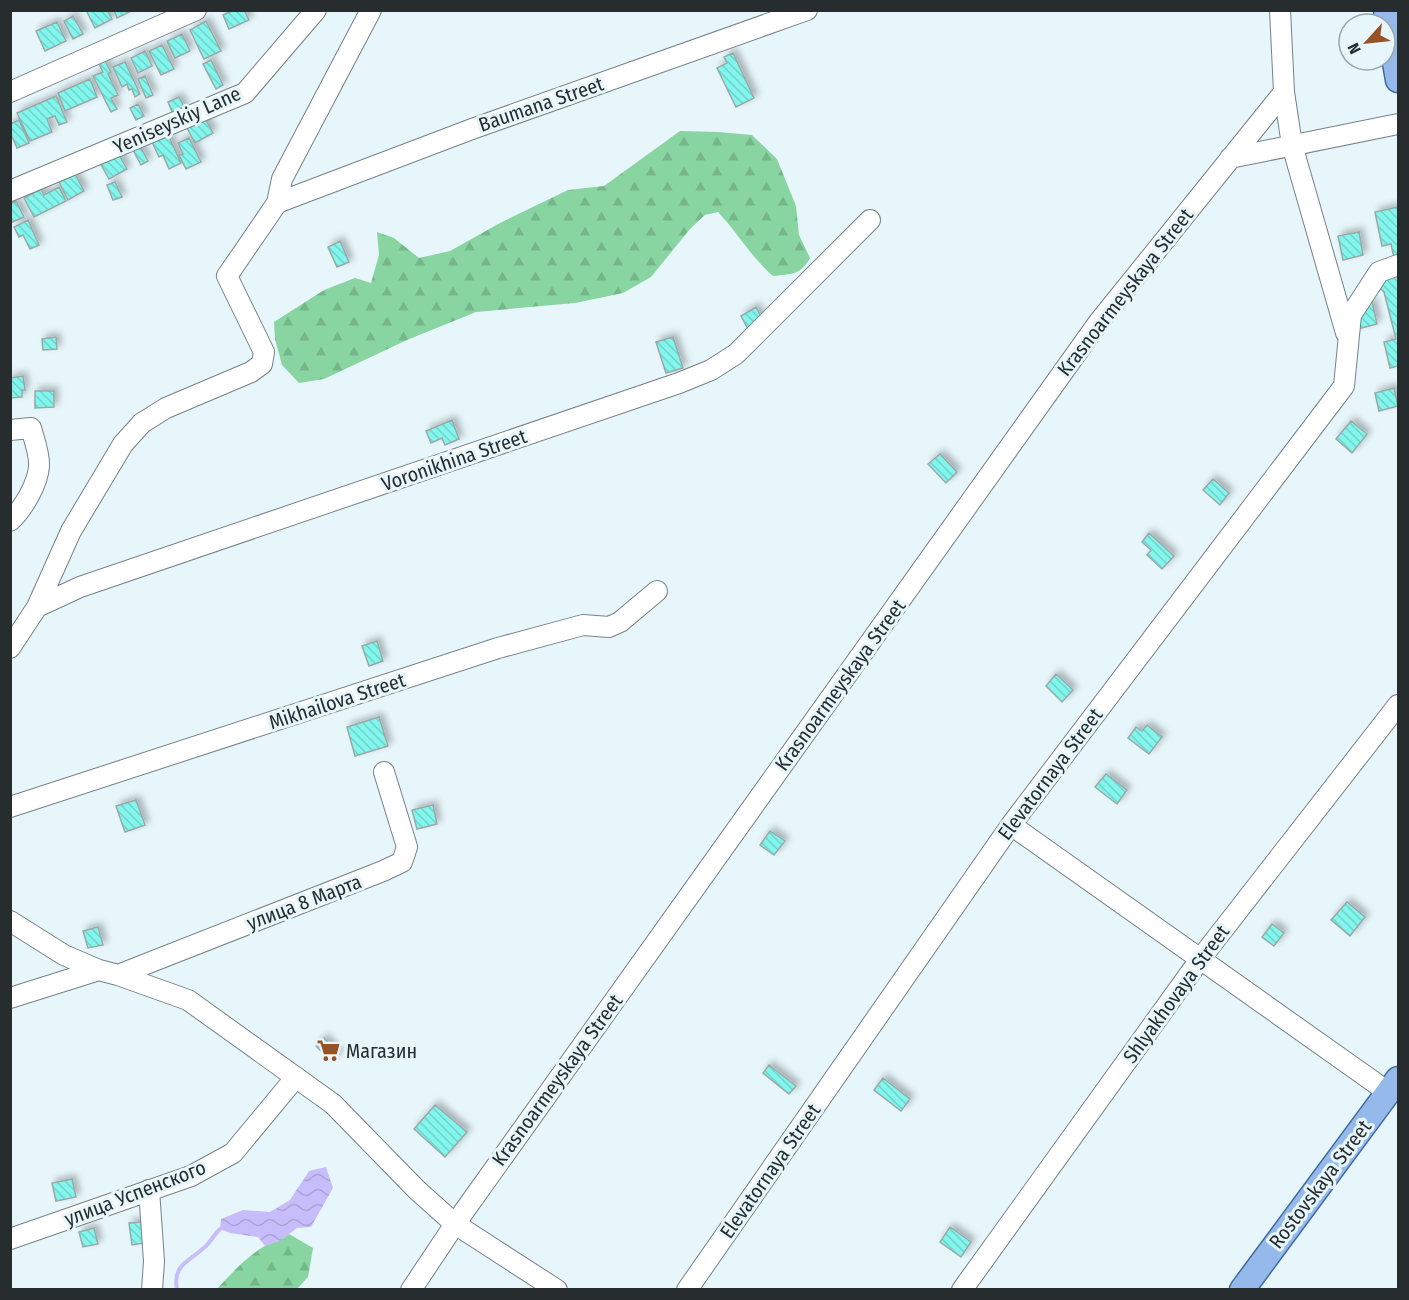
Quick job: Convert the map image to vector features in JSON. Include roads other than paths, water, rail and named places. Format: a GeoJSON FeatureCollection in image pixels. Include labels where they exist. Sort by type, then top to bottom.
{"type":"FeatureCollection","features":[{"type":"Feature","properties":{"kind":"main road"},"geometry":{"type":"LineString","coordinates":[[1386,10],[1398,80]]}},
{"type":"Feature","properties":{"kind":"main road","name":"Rostovskaya Street"},"geometry":{"type":"LineString","coordinates":[[1242,1290],[1393,1085]]}},
{"type":"Feature","properties":{"kind":"street"},"geometry":{"type":"LineString","coordinates":[[10,93],[196,10]]}},
{"type":"Feature","properties":{"kind":"street","name":"Yeniseyskiy Lane"},"geometry":{"type":"LineString","coordinates":[[10,191],[245,93],[316,10]]}},
{"type":"Feature","properties":{"kind":"street"},"geometry":{"type":"LineString","coordinates":[[10,648],[37,607],[71,531],[123,444],[142,423],[166,408],[251,372],[262,364],[264,352],[226,276],[277,203],[282,178],[371,10]]}},
{"type":"Feature","properties":{"kind":"street","name":"Baumana Street"},"geometry":{"type":"LineString","coordinates":[[277,203],[472,129],[807,10]]}},
{"type":"Feature","properties":{"kind":"street"},"geometry":{"type":"LineString","coordinates":[[1280,10],[1284,92],[1292,145],[1348,339]]}},
{"type":"Feature","properties":{"kind":"street","name":"Krasnoarmeyskaya Street"},"geometry":{"type":"LineString","coordinates":[[411,1290],[455,1224],[1098,323],[1284,92]]}},
{"type":"Feature","properties":{"kind":"street"},"geometry":{"type":"LineString","coordinates":[[1230,158],[1398,124]]}},
{"type":"Feature","properties":{"kind":"street","name":"Voronikhina Street"},"geometry":{"type":"LineString","coordinates":[[37,607],[80,587],[679,383],[711,370],[736,354],[870,220]]}},
{"type":"Feature","properties":{"kind":"street","name":"Elevatornaya Street"},"geometry":{"type":"LineString","coordinates":[[687,1290],[1011,825],[1344,386],[1351,315],[1379,272],[1398,265]]}},
{"type":"Feature","properties":{"kind":"street"},"geometry":{"type":"LineString","coordinates":[[10,430],[31,428],[39,465],[33,487],[17,514],[10,521]]}},
{"type":"Feature","properties":{"kind":"street","name":"Mikhailova Street"},"geometry":{"type":"LineString","coordinates":[[10,807],[498,648],[583,625],[609,627],[620,622],[657,591]]}},
{"type":"Feature","properties":{"kind":"street","name":"Shlyakhovaya Street"},"geometry":{"type":"LineString","coordinates":[[962,1290],[1201,958],[1398,705]]}},
{"type":"Feature","properties":{"kind":"street","name":"улица 8 Марта"},"geometry":{"type":"LineString","coordinates":[[118,975],[402,862],[407,847],[384,772]]}},
{"type":"Feature","properties":{"kind":"street"},"geometry":{"type":"LineString","coordinates":[[1011,825],[1201,958],[1393,1085]]}},
{"type":"Feature","properties":{"kind":"street"},"geometry":{"type":"LineString","coordinates":[[10,921],[64,955],[99,970],[188,1000],[333,1104],[417,1190],[455,1224],[557,1290]]}},
{"type":"Feature","properties":{"kind":"street"},"geometry":{"type":"LineString","coordinates":[[10,998],[99,970]]}},
{"type":"Feature","properties":{"kind":"street","name":"улица Успенского"},"geometry":{"type":"LineString","coordinates":[[10,1239],[191,1176],[232,1153],[296,1077]]}},
{"type":"Feature","properties":{"kind":"street"},"geometry":{"type":"LineString","coordinates":[[149,1190],[154,1261],[152,1290]]}},
{"type":"Feature","properties":{"kind":"water"},"geometry":{"type":"Polygon","coordinates":[[[326,1167],[333,1188],[311,1227],[297,1228],[280,1241],[265,1246],[258,1237],[230,1233],[220,1229],[221,1219],[243,1210],[270,1212],[290,1200],[309,1171],[326,1167]]]}},
{"type":"Feature","properties":{"kind":"waterway"},"geometry":{"type":"LineString","coordinates":[[177,1290],[177,1273],[180,1268],[202,1250],[220,1229]]}},
{"type":"Feature","properties":{"kind":"place","name":"Магазин"},"geometry":{"type":"Point","coordinates":[328,1051]}}]}
